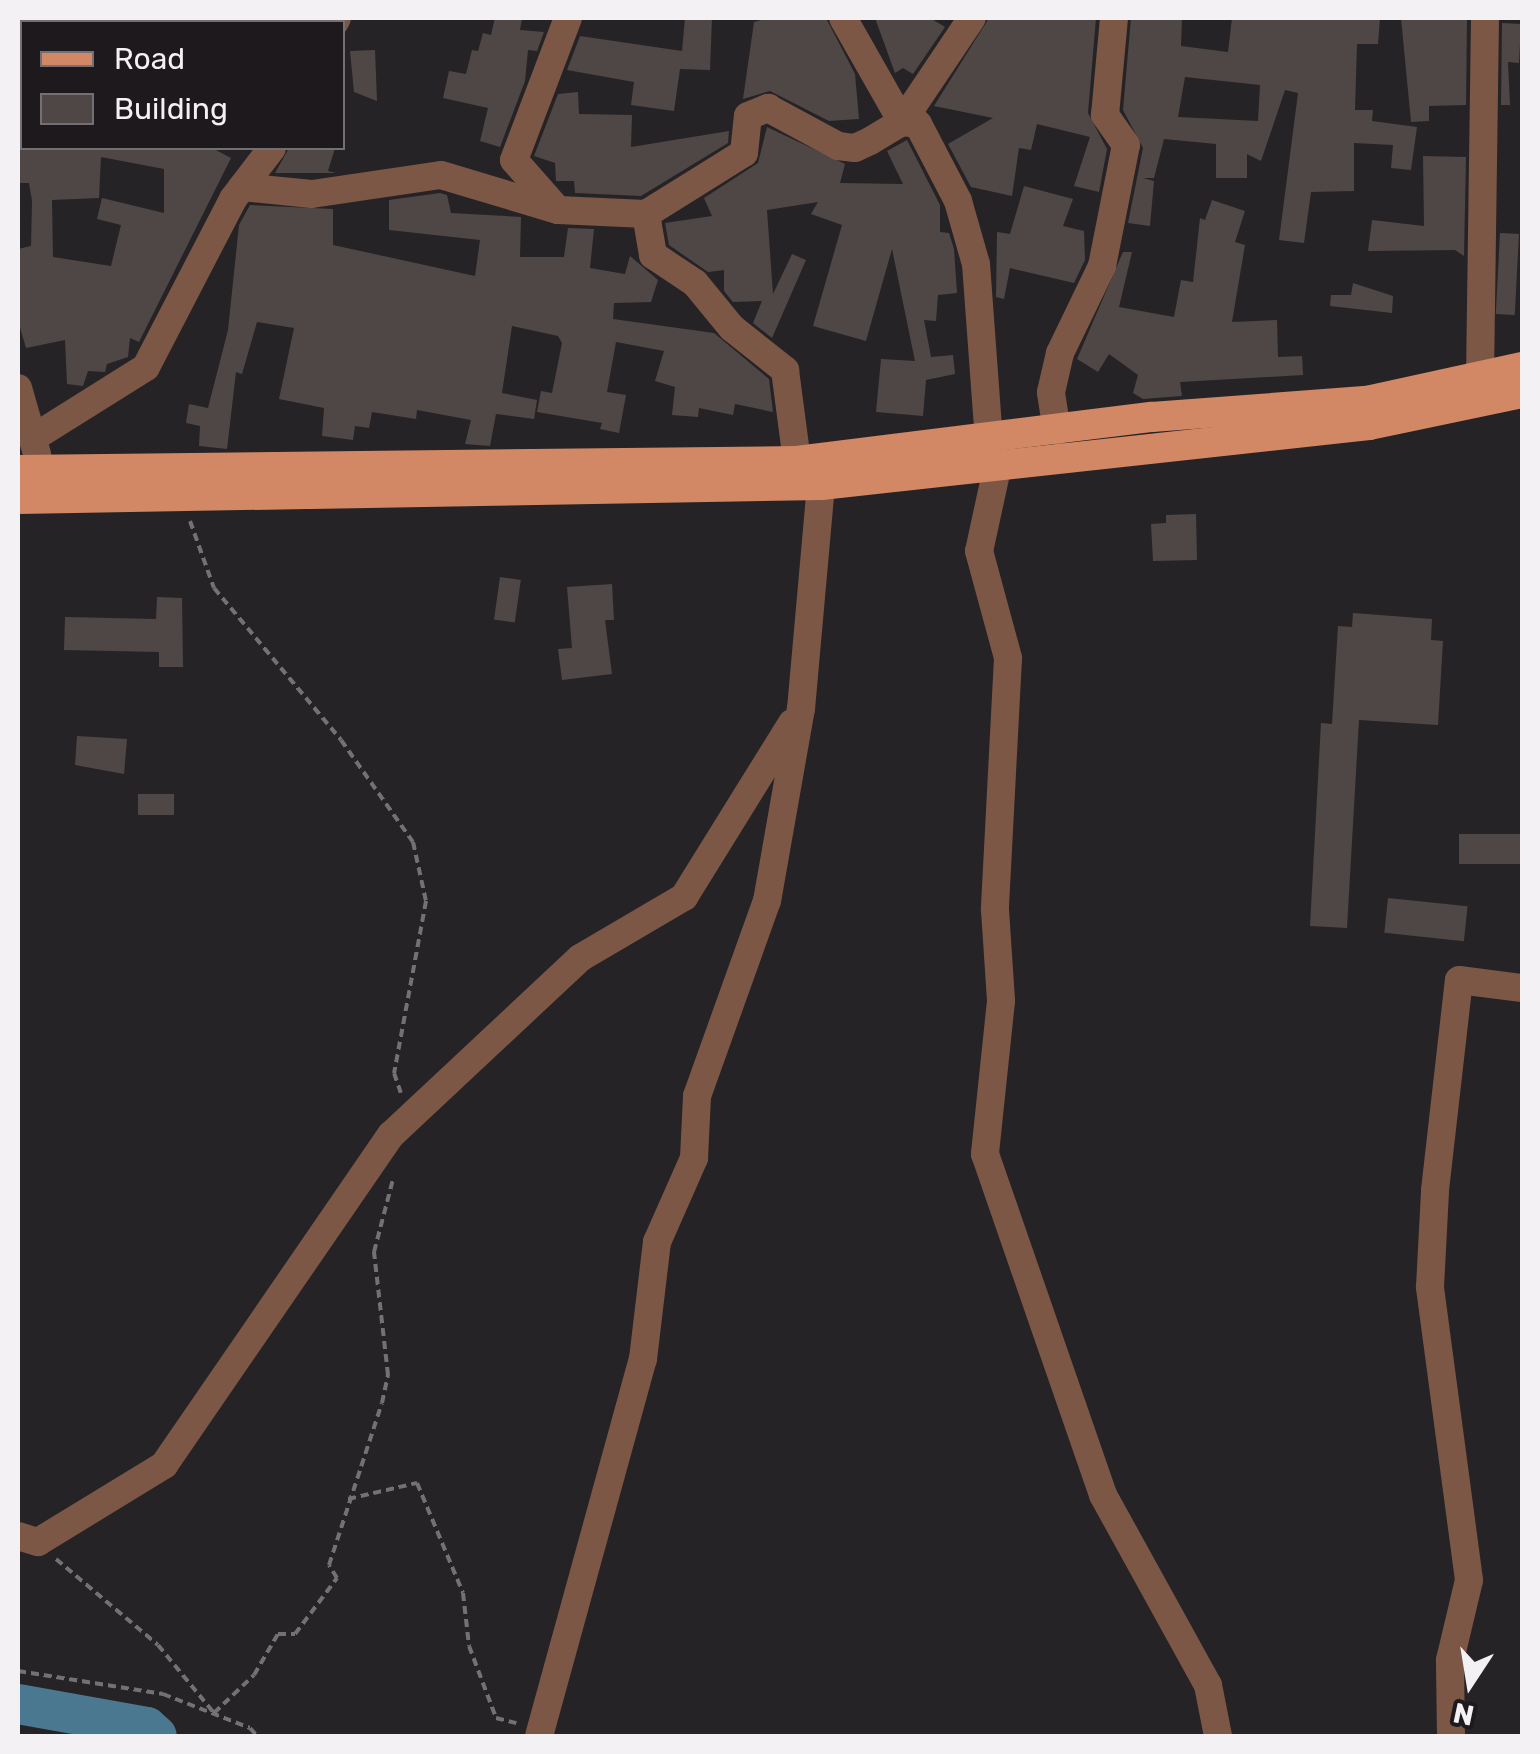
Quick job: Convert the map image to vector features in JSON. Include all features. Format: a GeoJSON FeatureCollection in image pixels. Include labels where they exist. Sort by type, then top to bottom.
{"type":"FeatureCollection","features":[{"type":"Feature","properties":{"kind":"main road"},"geometry":{"type":"LineString","coordinates":[[36,479],[182,498],[820,485],[994,452],[1057,431],[1152,417],[1367,401],[1522,367]]}},
{"type":"Feature","properties":{"kind":"main road"},"geometry":{"type":"LineString","coordinates":[[18,499],[36,479],[796,461],[994,452],[1368,425],[1522,394]]}},
{"type":"Feature","properties":{"kind":"street"},"geometry":{"type":"LineString","coordinates":[[558,210],[514,160],[568,18]]}},
{"type":"Feature","properties":{"kind":"street"},"geometry":{"type":"LineString","coordinates":[[843,18],[902,122]]}},
{"type":"Feature","properties":{"kind":"street"},"geometry":{"type":"LineString","coordinates":[[242,187],[312,194],[440,175],[558,210],[646,214],[744,153],[748,116],[768,108],[802,132],[855,148],[902,122],[972,18]]}},
{"type":"Feature","properties":{"kind":"street"},"geometry":{"type":"LineString","coordinates":[[1057,431],[1050,392],[1060,353],[1102,266],[1126,145],[1105,115],[1114,18]]}},
{"type":"Feature","properties":{"kind":"street"},"geometry":{"type":"LineString","coordinates":[[1480,378],[1485,18]]}},
{"type":"Feature","properties":{"kind":"street"},"geometry":{"type":"LineString","coordinates":[[902,122],[918,124],[958,201],[976,264],[994,452],[980,551],[1008,658],[995,910],[1000,1001],[985,1154],[1103,1495],[1208,1685],[1218,1736]]}},
{"type":"Feature","properties":{"kind":"street"},"geometry":{"type":"LineString","coordinates":[[32,438],[146,367],[242,187],[270,150]]}},
{"type":"Feature","properties":{"kind":"street"},"geometry":{"type":"LineString","coordinates":[[646,214],[654,255],[695,283],[732,328],[785,370],[796,461]]}},
{"type":"Feature","properties":{"kind":"street"},"geometry":{"type":"LineString","coordinates":[[18,388],[32,438],[36,479]]}},
{"type":"Feature","properties":{"kind":"street"},"geometry":{"type":"LineString","coordinates":[[539,1733],[643,1359],[656,1242],[694,1158],[698,1096],[766,901],[801,708],[820,485]]}},
{"type":"Feature","properties":{"kind":"street"},"geometry":{"type":"LineString","coordinates":[[28,1539],[164,1465],[391,1134],[580,958],[684,896],[801,708]]}},
{"type":"Feature","properties":{"kind":"street"},"geometry":{"type":"LineString","coordinates":[[1451,1736],[1450,1660],[1469,1580],[1430,1287],[1435,1190],[1459,980],[1522,988]]}},
{"type":"Feature","properties":{"kind":"path"},"geometry":{"type":"LineString","coordinates":[[182,498],[214,588],[341,740],[413,842],[426,901],[394,1074],[409,1117]]}},
{"type":"Feature","properties":{"kind":"path"},"geometry":{"type":"LineString","coordinates":[[214,1714],[254,1675],[278,1634],[295,1634],[336,1578],[329,1565],[388,1375],[374,1252],[395,1173]]}},
{"type":"Feature","properties":{"kind":"path"},"geometry":{"type":"LineString","coordinates":[[347,1499],[417,1483],[463,1593],[469,1646],[496,1718],[539,1733]]}},
{"type":"Feature","properties":{"kind":"path"},"geometry":{"type":"LineString","coordinates":[[28,1539],[158,1645],[214,1714]]}},
{"type":"Feature","properties":{"kind":"path"},"geometry":{"type":"LineString","coordinates":[[18,1671],[163,1694],[257,1736]]}},
{"type":"Feature","properties":{"kind":"building"},"geometry":{"type":"Polygon","coordinates":[[[495,18],[522,18],[520,30],[544,32],[537,51],[528,50],[525,81],[500,147],[480,141],[488,108],[443,98],[449,71],[466,74],[472,50],[478,51],[483,33],[491,35],[495,18]]]}},
{"type":"Feature","properties":{"kind":"building"},"geometry":{"type":"Polygon","coordinates":[[[685,18],[712,18],[710,70],[680,69],[674,111],[631,105],[634,82],[567,70],[580,36],[682,51],[685,18]]]}},
{"type":"Feature","properties":{"kind":"building"},"geometry":{"type":"Polygon","coordinates":[[[769,18],[826,18],[855,74],[859,119],[829,121],[770,91],[743,99],[754,22],[769,18]]]}},
{"type":"Feature","properties":{"kind":"building"},"geometry":{"type":"Polygon","coordinates":[[[875,18],[930,18],[945,27],[913,74],[903,68],[895,73],[875,18]]]}},
{"type":"Feature","properties":{"kind":"building"},"geometry":{"type":"Polygon","coordinates":[[[989,18],[1096,18],[1088,113],[1107,149],[1099,192],[1074,186],[1090,137],[1037,124],[1031,150],[1019,148],[1012,196],[971,187],[948,144],[993,118],[934,106],[989,18]]]}},
{"type":"Feature","properties":{"kind":"building"},"geometry":{"type":"Polygon","coordinates":[[[1131,18],[1182,18],[1181,46],[1228,52],[1232,18],[1380,18],[1378,44],[1357,44],[1355,110],[1373,110],[1372,121],[1417,127],[1411,170],[1391,168],[1393,145],[1354,143],[1354,191],[1311,192],[1304,243],[1279,240],[1298,93],[1285,90],[1261,161],[1247,154],[1247,178],[1216,178],[1216,144],[1164,139],[1154,178],[1143,178],[1154,181],[1150,226],[1128,223],[1143,148],[1123,110],[1131,18]],[[1185,77],[1178,117],[1258,121],[1260,85],[1185,77]]]}},
{"type":"Feature","properties":{"kind":"building"},"geometry":{"type":"Polygon","coordinates":[[[1401,18],[1467,18],[1466,105],[1429,106],[1429,121],[1411,122],[1401,18]]]}},
{"type":"Feature","properties":{"kind":"building"},"geometry":{"type":"Polygon","coordinates":[[[1502,23],[1521,24],[1519,63],[1508,62],[1510,105],[1501,105],[1502,23]]]}},
{"type":"Feature","properties":{"kind":"building"},"geometry":{"type":"Polygon","coordinates":[[[375,50],[377,101],[354,92],[350,51],[375,50]]]}},
{"type":"Feature","properties":{"kind":"building"},"geometry":{"type":"Polygon","coordinates":[[[578,92],[579,114],[632,115],[631,147],[729,131],[728,143],[641,196],[575,193],[574,181],[556,181],[555,163],[534,156],[558,94],[578,92]]]}},
{"type":"Feature","properties":{"kind":"building"},"geometry":{"type":"Polygon","coordinates":[[[767,127],[845,164],[840,183],[903,184],[887,151],[907,140],[940,205],[940,232],[949,233],[954,249],[957,293],[938,295],[936,321],[924,320],[931,357],[953,355],[955,374],[926,380],[923,416],[876,412],[881,359],[915,361],[892,249],[866,341],[813,326],[842,225],[811,214],[818,202],[767,210],[773,294],[792,254],[806,260],[772,338],[753,323],[762,301],[733,302],[724,291],[724,270],[708,272],[669,245],[665,223],[712,216],[704,198],[758,163],[767,127]]]}},
{"type":"Feature","properties":{"kind":"building"},"geometry":{"type":"Polygon","coordinates":[[[18,148],[216,150],[231,158],[139,342],[130,338],[128,357],[107,364],[105,372],[88,371],[83,386],[67,384],[65,340],[26,348],[18,321],[18,249],[31,246],[29,183],[18,183],[18,148]],[[101,157],[99,198],[52,200],[53,257],[111,266],[121,225],[97,219],[102,198],[164,213],[164,169],[101,157]]]}},
{"type":"Feature","properties":{"kind":"building"},"geometry":{"type":"Polygon","coordinates":[[[288,150],[334,150],[328,171],[336,173],[275,173],[288,150]]]}},
{"type":"Feature","properties":{"kind":"building"},"geometry":{"type":"Polygon","coordinates":[[[1423,156],[1466,157],[1464,256],[1455,250],[1368,251],[1372,220],[1424,226],[1423,156]]]}},
{"type":"Feature","properties":{"kind":"building"},"geometry":{"type":"Polygon","coordinates":[[[1024,186],[1073,199],[1063,226],[1084,231],[1085,260],[1074,283],[1010,268],[1004,299],[996,297],[997,232],[1010,234],[1024,186]]]}},
{"type":"Feature","properties":{"kind":"building"},"geometry":{"type":"Polygon","coordinates":[[[447,195],[451,213],[521,217],[520,257],[564,257],[568,228],[594,229],[590,268],[625,274],[630,256],[658,280],[651,302],[614,303],[613,319],[714,333],[769,379],[773,412],[735,404],[733,415],[699,408],[698,417],[672,415],[675,387],[655,381],[664,351],[616,342],[607,392],[626,395],[619,433],[600,429],[602,423],[537,412],[541,391],[552,393],[562,343],[558,336],[512,326],[502,393],[537,400],[534,419],[496,414],[490,446],[465,444],[471,420],[417,410],[416,419],[372,412],[369,428],[355,426],[353,440],[322,436],[324,408],[279,399],[294,328],[257,322],[242,374],[236,372],[227,449],[199,446],[200,426],[186,423],[189,404],[208,408],[228,330],[239,225],[250,205],[333,209],[333,245],[475,276],[480,240],[389,230],[389,200],[447,195]]]}},
{"type":"Feature","properties":{"kind":"building"},"geometry":{"type":"Polygon","coordinates":[[[1212,200],[1245,211],[1235,242],[1245,245],[1232,322],[1277,320],[1278,357],[1302,356],[1303,375],[1180,382],[1182,396],[1143,399],[1133,393],[1138,375],[1109,354],[1098,372],[1077,359],[1123,252],[1132,252],[1119,307],[1174,317],[1181,280],[1193,282],[1200,218],[1205,220],[1212,200]]]}},
{"type":"Feature","properties":{"kind":"building"},"geometry":{"type":"Polygon","coordinates":[[[1500,233],[1519,234],[1515,315],[1496,314],[1500,233]]]}},
{"type":"Feature","properties":{"kind":"building"},"geometry":{"type":"Polygon","coordinates":[[[1353,283],[1393,296],[1392,313],[1330,306],[1331,295],[1351,295],[1353,283]]]}},
{"type":"Feature","properties":{"kind":"building"},"geometry":{"type":"Polygon","coordinates":[[[1196,514],[1197,560],[1153,561],[1151,524],[1166,523],[1166,515],[1196,514]]]}},
{"type":"Feature","properties":{"kind":"building"},"geometry":{"type":"Polygon","coordinates":[[[500,577],[521,580],[515,623],[494,620],[500,577]]]}},
{"type":"Feature","properties":{"kind":"building"},"geometry":{"type":"Polygon","coordinates":[[[612,584],[614,620],[605,620],[612,674],[562,680],[558,649],[572,648],[567,587],[612,584]]]}},
{"type":"Feature","properties":{"kind":"building"},"geometry":{"type":"Polygon","coordinates":[[[157,597],[182,598],[183,667],[159,667],[159,652],[64,650],[65,617],[156,619],[157,597]]]}},
{"type":"Feature","properties":{"kind":"building"},"geometry":{"type":"Polygon","coordinates":[[[1353,613],[1432,619],[1431,640],[1443,641],[1438,725],[1359,720],[1347,928],[1310,926],[1321,723],[1332,724],[1338,626],[1352,627],[1353,613]]]}},
{"type":"Feature","properties":{"kind":"building"},"geometry":{"type":"Polygon","coordinates":[[[77,736],[127,739],[124,774],[75,765],[77,736]]]}},
{"type":"Feature","properties":{"kind":"building"},"geometry":{"type":"Polygon","coordinates":[[[138,794],[174,794],[174,815],[138,815],[138,794]]]}},
{"type":"Feature","properties":{"kind":"building"},"geometry":{"type":"Polygon","coordinates":[[[1459,834],[1522,834],[1522,864],[1459,864],[1459,834]]]}},
{"type":"Feature","properties":{"kind":"building"},"geometry":{"type":"Polygon","coordinates":[[[1388,898],[1468,906],[1464,941],[1384,933],[1388,898]]]}},
{"type":"Feature","properties":{"kind":"waterway"},"geometry":{"type":"LineString","coordinates":[[18,1704],[147,1727],[157,1736]]}}]}
